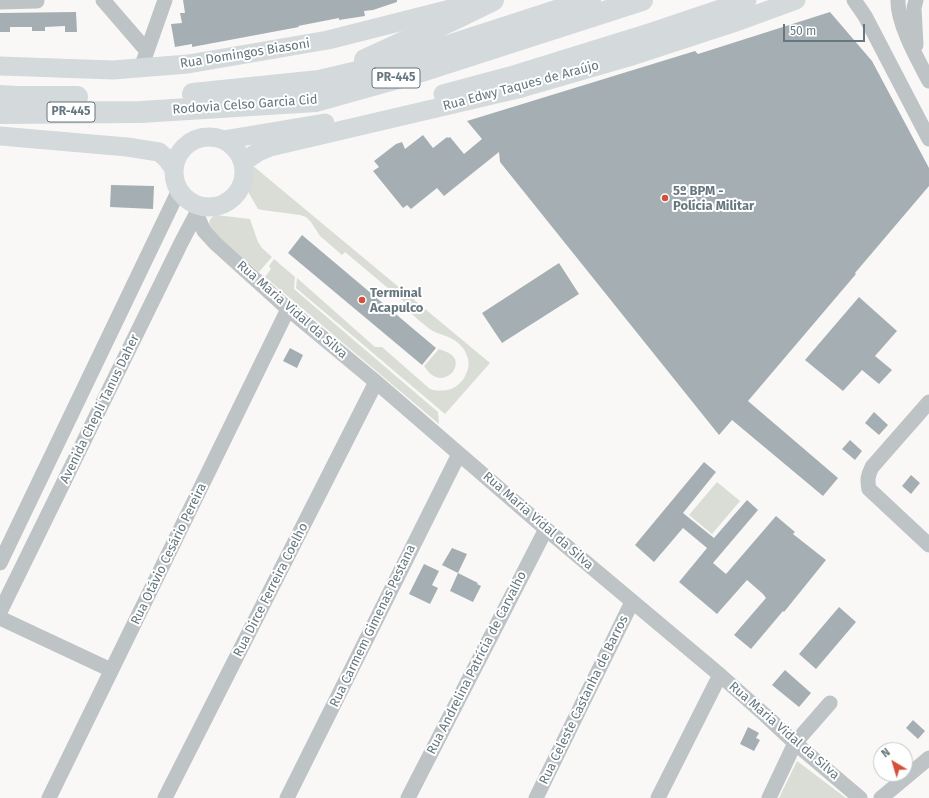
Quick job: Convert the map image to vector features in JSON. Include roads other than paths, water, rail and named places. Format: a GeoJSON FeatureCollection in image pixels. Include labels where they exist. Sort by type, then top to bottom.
{"type":"FeatureCollection","features":[{"type":"Feature","properties":{"kind":"highway"},"geometry":{"type":"LineString","coordinates":[[319,81],[493,0]]}},
{"type":"Feature","properties":{"kind":"highway","name":"Rodovia Celso Garcia Cid"},"geometry":{"type":"LineString","coordinates":[[0,96],[141,98],[208,93],[319,81],[396,62],[590,0]]}},
{"type":"Feature","properties":{"kind":"highway","name":"Rodovia Celso Garcia Cid"},"geometry":{"type":"LineString","coordinates":[[0,113],[141,112],[316,101],[409,75],[642,0]]}},
{"type":"Feature","properties":{"kind":"main road","name":"Rua Domingos Biasoni"},"geometry":{"type":"LineString","coordinates":[[0,66],[113,70],[144,60],[188,64],[328,40],[442,5],[486,0]]}},
{"type":"Feature","properties":{"kind":"main road","name":"Rua Edwy Taques de Araújo"},"geometry":{"type":"LineString","coordinates":[[223,140],[325,123],[445,94],[510,76],[652,32],[747,0]]}},
{"type":"Feature","properties":{"kind":"main road","name":"Rua Edwy Taques de Araújo"},"geometry":{"type":"LineString","coordinates":[[243,162],[258,152],[270,148],[522,88],[622,59],[733,23],[796,0]]}},
{"type":"Feature","properties":{"kind":"main road"},"geometry":{"type":"LineString","coordinates":[[0,136],[127,147],[159,152],[166,158],[174,169]]}},
{"type":"Feature","properties":{"kind":"main road"},"geometry":{"type":"LineString","coordinates":[[212,137],[223,140],[232,145],[239,152],[243,162],[245,173],[243,184],[237,194],[229,202],[218,206],[198,210],[179,190],[175,180],[174,169],[177,158],[183,149],[192,142],[202,138],[212,137]]}},
{"type":"Feature","properties":{"kind":"street"},"geometry":{"type":"LineString","coordinates":[[0,2],[37,0]]}},
{"type":"Feature","properties":{"kind":"street"},"geometry":{"type":"LineString","coordinates":[[103,0],[144,60]]}},
{"type":"Feature","properties":{"kind":"street"},"geometry":{"type":"LineString","coordinates":[[144,60],[165,0]]}},
{"type":"Feature","properties":{"kind":"street"},"geometry":{"type":"LineString","coordinates":[[854,0],[864,16],[929,139]]}},
{"type":"Feature","properties":{"kind":"street"},"geometry":{"type":"LineString","coordinates":[[898,0],[901,21],[916,56],[929,81]]}},
{"type":"Feature","properties":{"kind":"street"},"geometry":{"type":"LineString","coordinates":[[916,0],[914,8],[916,56]]}},
{"type":"Feature","properties":{"kind":"street","name":"Avenida Chepli Tanus Daher"},"geometry":{"type":"LineString","coordinates":[[0,563],[179,190]]}},
{"type":"Feature","properties":{"kind":"street","name":"Avenida Chepli Tanus Daher"},"geometry":{"type":"LineString","coordinates":[[0,612],[198,210]]}},
{"type":"Feature","properties":{"kind":"street","name":"Rua Maria Vidal da Silva"},"geometry":{"type":"LineString","coordinates":[[198,210],[204,231],[215,244],[288,309],[720,675],[766,715],[795,743],[860,798]]}},
{"type":"Feature","properties":{"kind":"street"},"geometry":{"type":"LineString","coordinates":[[182,241],[199,240],[215,244]]}},
{"type":"Feature","properties":{"kind":"street","name":"Rua Otávio Cesário Pereira"},"geometry":{"type":"LineString","coordinates":[[49,798],[288,309]]}},
{"type":"Feature","properties":{"kind":"street","name":"Rua Dirce Ferreira Coelho"},"geometry":{"type":"LineString","coordinates":[[165,798],[376,382]]}},
{"type":"Feature","properties":{"kind":"street"},"geometry":{"type":"LineString","coordinates":[[929,402],[872,467],[867,481],[869,489],[929,545]]}},
{"type":"Feature","properties":{"kind":"street","name":"Rua Carmem Gimenas Pestana"},"geometry":{"type":"LineString","coordinates":[[287,798],[459,454]]}},
{"type":"Feature","properties":{"kind":"street","name":"Rua Andrelina Patrícia de Carvalho"},"geometry":{"type":"LineString","coordinates":[[408,798],[546,529]]}},
{"type":"Feature","properties":{"kind":"street","name":"Rua Celeste Castanha de Barros"},"geometry":{"type":"LineString","coordinates":[[536,798],[632,602]]}},
{"type":"Feature","properties":{"kind":"street"},"geometry":{"type":"LineString","coordinates":[[0,618],[112,670]]}},
{"type":"Feature","properties":{"kind":"street"},"geometry":{"type":"LineString","coordinates":[[658,798],[720,675]]}},
{"type":"Feature","properties":{"kind":"street"},"geometry":{"type":"LineString","coordinates":[[768,798],[795,743],[830,703]]}},
{"type":"Feature","properties":{"kind":"street"},"geometry":{"type":"LineString","coordinates":[[881,798],[929,758]]}},
{"type":"Feature","properties":{"kind":"place","name":"5º BPM - Polícia Militar"},"geometry":{"type":"Point","coordinates":[665,198]}},
{"type":"Feature","properties":{"kind":"place","name":"Terminal Acapulco"},"geometry":{"type":"Point","coordinates":[362,300]}}]}
